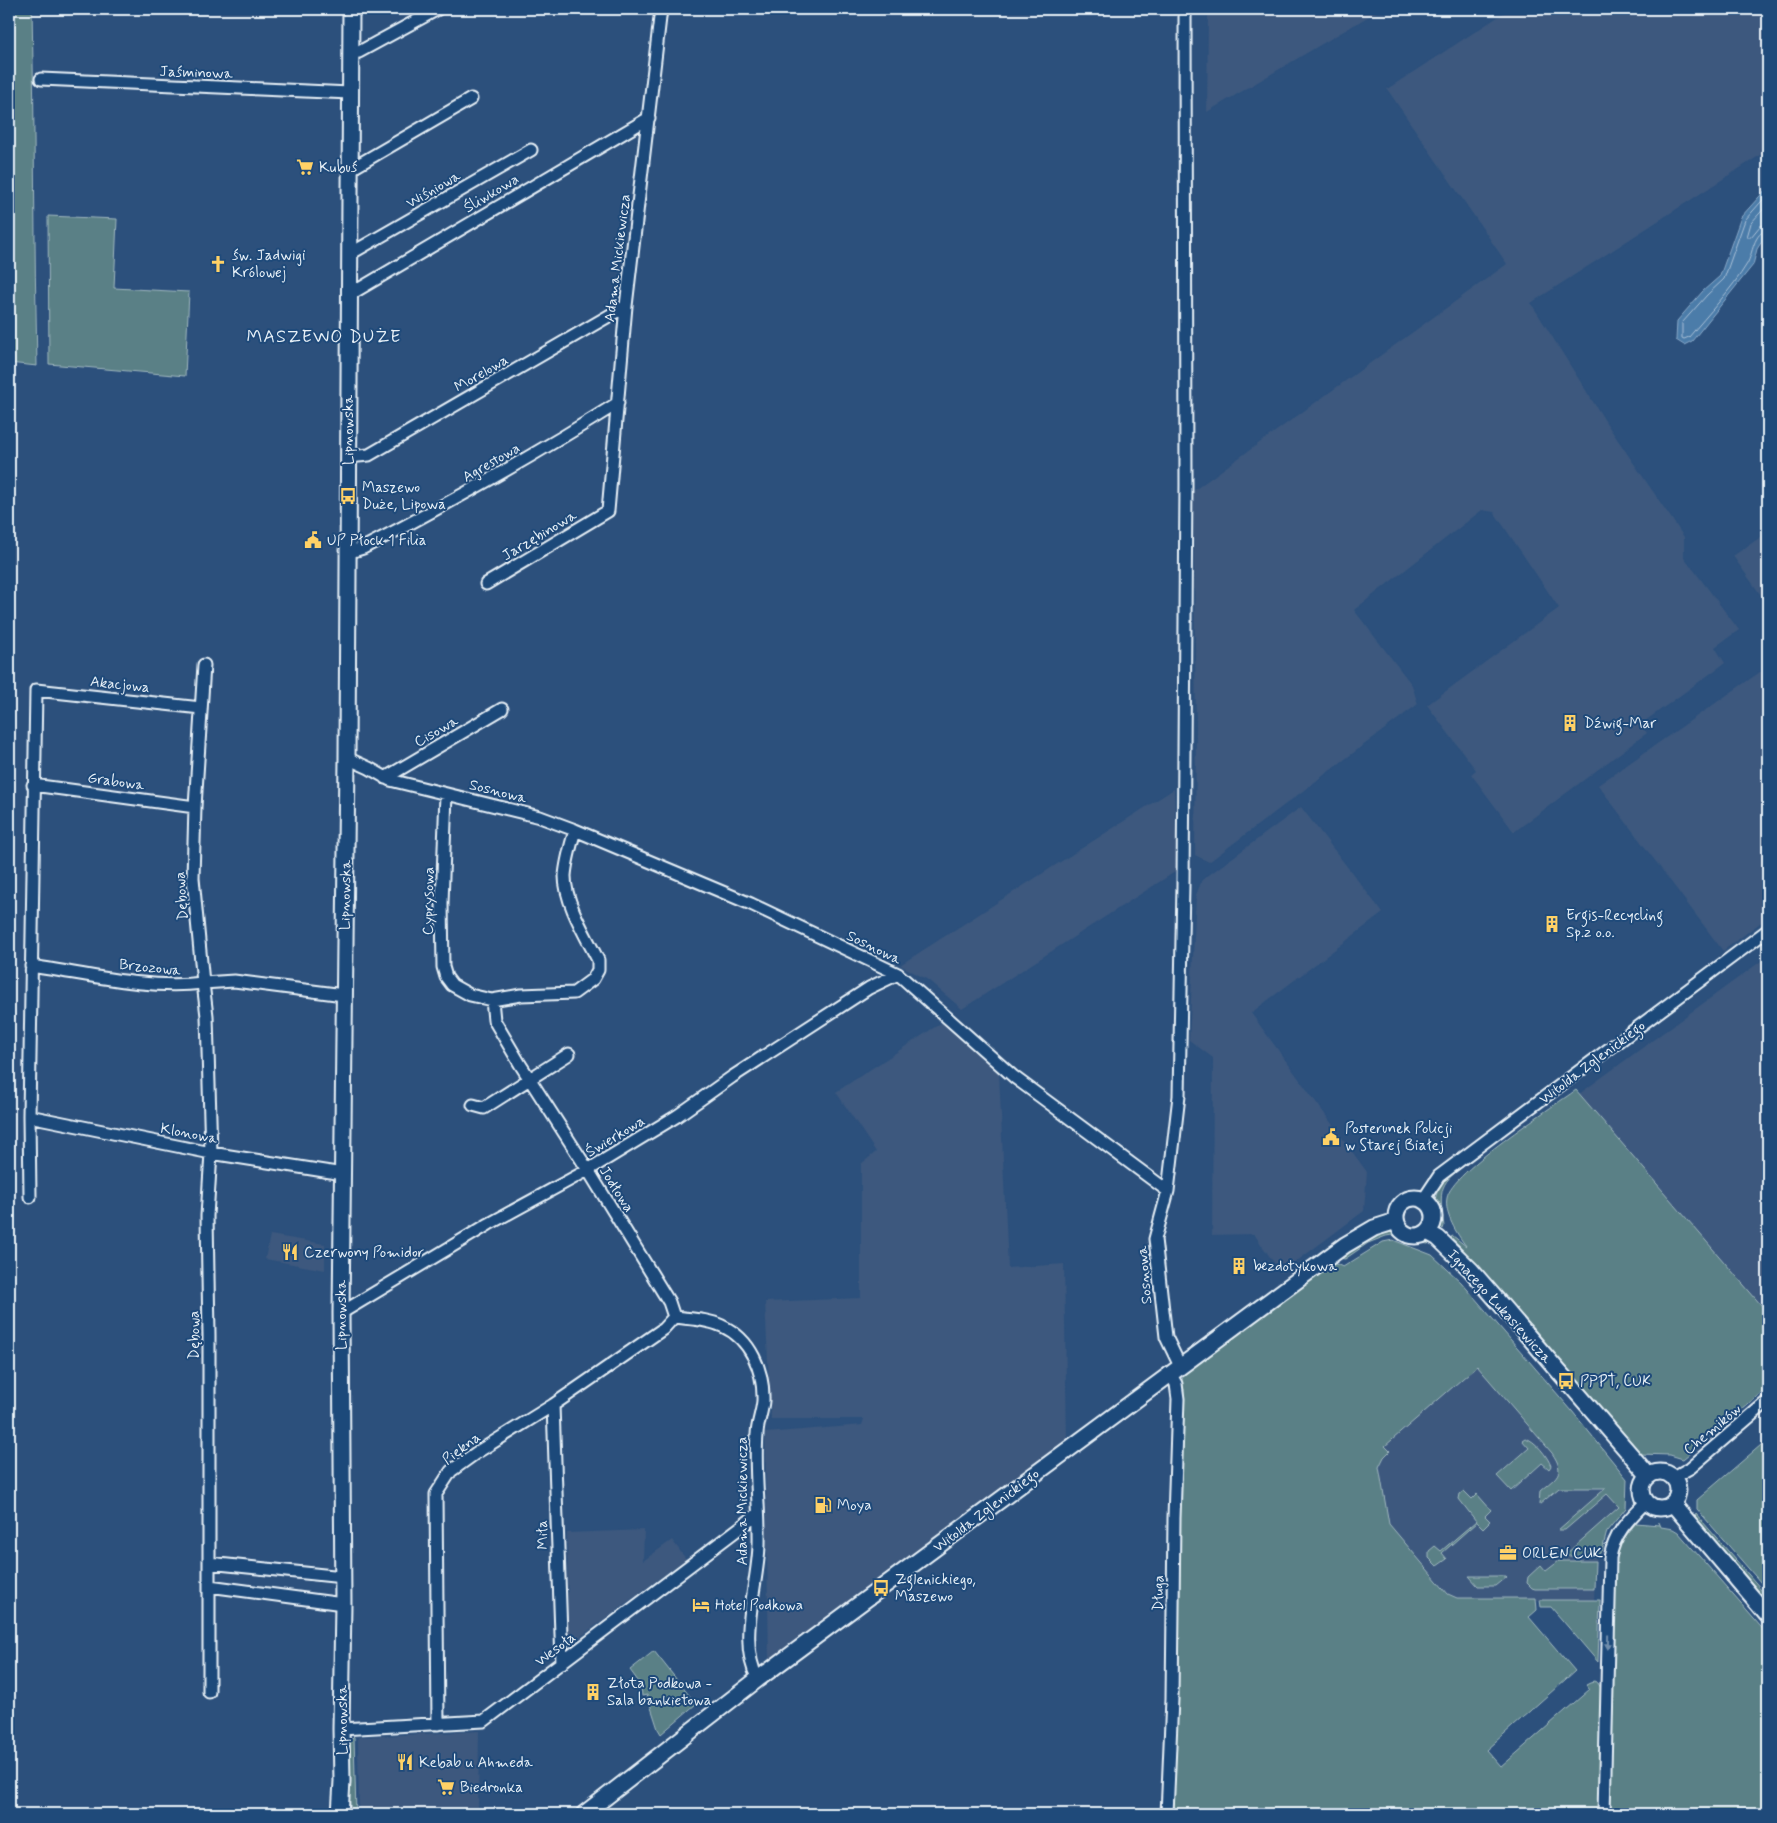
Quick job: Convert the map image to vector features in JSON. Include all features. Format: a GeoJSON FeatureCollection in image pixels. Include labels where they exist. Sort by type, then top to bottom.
{"type":"FeatureCollection","features":[{"type":"Feature","properties":{"kind":"main road","name":"Lipnowska"},"geometry":{"type":"LineString","coordinates":[[340,1814],[344,1604],[341,1313],[347,758],[351,9]]}},
{"type":"Feature","properties":{"kind":"main road"},"geometry":{"type":"LineString","coordinates":[[1409,1198],[1423,1200],[1431,1207],[1434,1218],[1430,1228],[1417,1236],[1406,1234],[1396,1221],[1398,1207],[1409,1198]]}},
{"type":"Feature","properties":{"kind":"main road","name":"Witolda Zglenickiego"},"geometry":{"type":"LineString","coordinates":[[584,1814],[758,1679],[1345,1245],[1374,1228],[1396,1221]]}},
{"type":"Feature","properties":{"kind":"main road","name":"Ignacego Łukasiewicza"},"geometry":{"type":"LineString","coordinates":[[1426,1232],[1438,1238],[1471,1270],[1649,1476]]}},
{"type":"Feature","properties":{"kind":"main road"},"geometry":{"type":"LineString","coordinates":[[1661,1472],[1672,1478],[1677,1488],[1676,1499],[1672,1503],[1662,1508],[1656,1508],[1646,1502],[1642,1486],[1649,1476],[1661,1472]]}},
{"type":"Feature","properties":{"kind":"main road"},"geometry":{"type":"LineString","coordinates":[[1672,1503],[1768,1616]]}},
{"type":"Feature","properties":{"kind":"main road","name":"Lipnowska"},"geometry":{"type":"LineString","coordinates":[[342,1781],[349,1814]]}},
{"type":"Feature","properties":{"kind":"street"},"geometry":{"type":"LineString","coordinates":[[351,53],[359,52],[438,9]]}},
{"type":"Feature","properties":{"kind":"street","name":"Adama Mickiewicza"},"geometry":{"type":"LineString","coordinates":[[608,511],[626,306],[661,9]]}},
{"type":"Feature","properties":{"kind":"street"},"geometry":{"type":"LineString","coordinates":[[1168,1191],[1179,1096],[1184,886],[1186,495],[1185,9]]}},
{"type":"Feature","properties":{"kind":"street","name":"Jaśminowa"},"geometry":{"type":"LineString","coordinates":[[41,79],[350,93]]}},
{"type":"Feature","properties":{"kind":"street"},"geometry":{"type":"LineString","coordinates":[[351,168],[471,99]]}},
{"type":"Feature","properties":{"kind":"street","name":"Śliwkowa"},"geometry":{"type":"LineString","coordinates":[[350,294],[649,118]]}},
{"type":"Feature","properties":{"kind":"street","name":"Wiśniowa"},"geometry":{"type":"LineString","coordinates":[[350,254],[531,150]]}},
{"type":"Feature","properties":{"kind":"street","name":"Morelowa"},"geometry":{"type":"LineString","coordinates":[[348,457],[369,455],[626,306]]}},
{"type":"Feature","properties":{"kind":"street","name":"Agrestowa"},"geometry":{"type":"LineString","coordinates":[[347,553],[363,548],[450,503],[555,443],[618,403]]}},
{"type":"Feature","properties":{"kind":"street","name":"Jarzębinowa"},"geometry":{"type":"LineString","coordinates":[[486,584],[608,511]]}},
{"type":"Feature","properties":{"kind":"street","name":"Dębowa"},"geometry":{"type":"LineString","coordinates":[[204,665],[195,807],[193,878],[207,1016],[211,1153],[207,1216],[209,1692]]}},
{"type":"Feature","properties":{"kind":"street","name":"Akacjowa"},"geometry":{"type":"LineString","coordinates":[[33,785],[36,690],[201,708]]}},
{"type":"Feature","properties":{"kind":"street","name":"Cisowa"},"geometry":{"type":"LineString","coordinates":[[385,778],[502,709]]}},
{"type":"Feature","properties":{"kind":"street","name":"Sosnowa"},"geometry":{"type":"LineString","coordinates":[[347,758],[370,768],[385,778],[540,817],[575,830],[751,904],[898,974],[1014,1077],[1168,1191],[1155,1239],[1165,1330],[1175,1370]]}},
{"type":"Feature","properties":{"kind":"street"},"geometry":{"type":"LineString","coordinates":[[30,1197],[29,1116],[33,785]]}},
{"type":"Feature","properties":{"kind":"street","name":"Grabowa"},"geometry":{"type":"LineString","coordinates":[[33,785],[195,807]]}},
{"type":"Feature","properties":{"kind":"street","name":"Cyprysowa"},"geometry":{"type":"LineString","coordinates":[[446,794],[442,902],[446,977],[452,985],[470,995],[492,1000]]}},
{"type":"Feature","properties":{"kind":"street"},"geometry":{"type":"LineString","coordinates":[[492,1000],[521,995],[574,993],[593,980],[598,970],[598,960],[569,898],[566,884],[565,875],[575,830]]}},
{"type":"Feature","properties":{"kind":"street","name":"Witolda Zglenickiego"},"geometry":{"type":"LineString","coordinates":[[1423,1200],[1439,1176],[1768,930]]}},
{"type":"Feature","properties":{"kind":"street","name":"Brzozowa"},"geometry":{"type":"LineString","coordinates":[[31,966],[150,984],[181,986],[203,983]]}},
{"type":"Feature","properties":{"kind":"street","name":"Świerkowa"},"geometry":{"type":"LineString","coordinates":[[341,1313],[489,1224],[588,1170],[677,1116],[732,1077],[869,988],[898,974]]}},
{"type":"Feature","properties":{"kind":"street"},"geometry":{"type":"LineString","coordinates":[[203,983],[234,981],[344,995]]}},
{"type":"Feature","properties":{"kind":"street","name":"Jodłowa"},"geometry":{"type":"LineString","coordinates":[[492,1000],[494,1020],[669,1302],[674,1317]]}},
{"type":"Feature","properties":{"kind":"street"},"geometry":{"type":"LineString","coordinates":[[473,1105],[484,1108],[569,1054]]}},
{"type":"Feature","properties":{"kind":"street","name":"Klonowa"},"geometry":{"type":"LineString","coordinates":[[29,1116],[211,1153],[343,1174]]}},
{"type":"Feature","properties":{"kind":"street","name":"Adama Mickiewicza"},"geometry":{"type":"LineString","coordinates":[[674,1317],[704,1320],[722,1325],[740,1336],[754,1356],[761,1377],[763,1402],[757,1434],[760,1545],[750,1632],[749,1658],[758,1679]]}},
{"type":"Feature","properties":{"kind":"street","name":"Piękna"},"geometry":{"type":"LineString","coordinates":[[438,1724],[436,1494],[451,1471],[476,1453],[553,1405],[663,1329],[674,1317]]}},
{"type":"Feature","properties":{"kind":"street","name":"Długa"},"geometry":{"type":"LineString","coordinates":[[1167,1814],[1172,1699],[1178,1399],[1175,1370]]}},
{"type":"Feature","properties":{"kind":"street","name":"Chemików"},"geometry":{"type":"LineString","coordinates":[[1672,1478],[1690,1468],[1768,1400]]}},
{"type":"Feature","properties":{"kind":"street","name":"Miła"},"geometry":{"type":"LineString","coordinates":[[553,1405],[562,1663]]}},
{"type":"Feature","properties":{"kind":"street"},"geometry":{"type":"LineString","coordinates":[[1604,1814],[1610,1558],[1614,1542],[1620,1530],[1646,1502]]}},
{"type":"Feature","properties":{"kind":"street","name":"Wesoła"},"geometry":{"type":"LineString","coordinates":[[341,1729],[484,1721],[758,1514]]}},
{"type":"Feature","properties":{"kind":"street"},"geometry":{"type":"LineString","coordinates":[[209,1564],[343,1577]]}},
{"type":"Feature","properties":{"kind":"street"},"geometry":{"type":"LineString","coordinates":[[209,1586],[344,1604]]}},
{"type":"Feature","properties":{"kind":"shaded area"},"geometry":{"type":"Polygon","coordinates":[[[1215,9],[1381,9],[1207,112],[1208,13],[1215,9]]]}},
{"type":"Feature","properties":{"kind":"shaded area"},"geometry":{"type":"Polygon","coordinates":[[[1510,9],[1768,9],[1768,150],[1531,303],[1607,424],[1684,537],[1684,557],[1739,630],[1715,647],[1725,663],[1641,724],[1647,733],[1514,832],[1471,774],[1476,770],[1427,705],[1559,608],[1494,512],[1482,510],[1354,610],[1412,685],[1418,704],[1209,862],[1195,855],[1196,725],[1193,491],[1507,264],[1387,89],[1510,9]]]}},
{"type":"Feature","properties":{"kind":"shaded area"},"geometry":{"type":"Polygon","coordinates":[[[1768,532],[1768,605],[1733,556],[1768,532]]]}},
{"type":"Feature","properties":{"kind":"shaded area"},"geometry":{"type":"Polygon","coordinates":[[[1760,672],[1768,672],[1768,917],[1723,951],[1598,785],[1760,672]]]}},
{"type":"Feature","properties":{"kind":"shaded area"},"geometry":{"type":"Polygon","coordinates":[[[1174,789],[1178,870],[962,1009],[928,980],[900,965],[1174,789]]]}},
{"type":"Feature","properties":{"kind":"shaded area"},"geometry":{"type":"Polygon","coordinates":[[[1301,807],[1383,913],[1251,1013],[1367,1172],[1364,1211],[1281,1273],[1254,1234],[1212,1235],[1213,1058],[1189,1040],[1196,895],[1202,880],[1301,807]]]}},
{"type":"Feature","properties":{"kind":"shaded area"},"geometry":{"type":"Polygon","coordinates":[[[1768,956],[1768,1313],[1579,1094],[1768,956]]]}},
{"type":"Feature","properties":{"kind":"shaded area"},"geometry":{"type":"Polygon","coordinates":[[[944,1021],[999,1072],[1008,1268],[1064,1264],[1067,1439],[866,1591],[769,1661],[765,1433],[862,1425],[864,1419],[771,1419],[765,1302],[861,1298],[861,1164],[876,1152],[836,1092],[944,1021]]]}},
{"type":"Feature","properties":{"kind":"shaded area"},"geometry":{"type":"Polygon","coordinates":[[[270,1235],[325,1244],[325,1270],[265,1259],[270,1235]]]}},
{"type":"Feature","properties":{"kind":"shaded area"},"geometry":{"type":"Polygon","coordinates":[[[1489,1322],[1623,1508],[1597,1532],[1594,1600],[1452,1600],[1384,1523],[1367,1427],[1489,1322]]]}},
{"type":"Feature","properties":{"kind":"shaded area"},"geometry":{"type":"Polygon","coordinates":[[[644,1530],[643,1561],[672,1540],[686,1559],[576,1640],[568,1638],[567,1533],[644,1530]]]}},
{"type":"Feature","properties":{"kind":"shaded area"},"geometry":{"type":"Polygon","coordinates":[[[479,1731],[478,1814],[359,1814],[358,1737],[479,1731]]]}},
{"type":"Feature","properties":{"kind":"green space"},"geometry":{"type":"Polygon","coordinates":[[[9,9],[32,9],[37,366],[9,363],[9,9]]]}},
{"type":"Feature","properties":{"kind":"green space"},"geometry":{"type":"Polygon","coordinates":[[[48,216],[117,219],[114,288],[189,292],[185,376],[49,364],[48,216]]]}},
{"type":"Feature","properties":{"kind":"green space"},"geometry":{"type":"Polygon","coordinates":[[[1576,1090],[1768,1313],[1768,1387],[1683,1459],[1670,1455],[1640,1454],[1616,1429],[1451,1237],[1453,1236],[1466,1246],[1455,1230],[1447,1211],[1447,1198],[1453,1187],[1483,1157],[1576,1090]]]}},
{"type":"Feature","properties":{"kind":"green space"},"geometry":{"type":"Polygon","coordinates":[[[1476,1154],[1444,1185],[1441,1200],[1443,1229],[1435,1212],[1437,1193],[1446,1178],[1476,1154]]]}},
{"type":"Feature","properties":{"kind":"green space"},"geometry":{"type":"Polygon","coordinates":[[[1393,1232],[1408,1239],[1431,1242],[1428,1244],[1408,1241],[1392,1235],[1386,1236],[1368,1243],[1345,1259],[1338,1258],[1371,1239],[1393,1232]]]}},
{"type":"Feature","properties":{"kind":"green space"},"geometry":{"type":"Polygon","coordinates":[[[1393,1240],[1432,1255],[1461,1282],[1572,1411],[1627,1479],[1626,1508],[1607,1531],[1602,1551],[1596,1556],[1567,1556],[1566,1554],[1619,1507],[1607,1494],[1565,1530],[1558,1530],[1606,1488],[1559,1488],[1539,1505],[1540,1491],[1558,1474],[1559,1470],[1556,1460],[1477,1366],[1385,1446],[1390,1451],[1384,1457],[1379,1467],[1389,1524],[1448,1594],[1457,1598],[1536,1598],[1537,1610],[1529,1617],[1575,1671],[1486,1750],[1501,1767],[1590,1689],[1586,1684],[1594,1681],[1598,1683],[1602,1690],[1601,1814],[1172,1814],[1184,1391],[1182,1380],[1185,1371],[1333,1263],[1343,1267],[1383,1242],[1393,1240]]]}},
{"type":"Feature","properties":{"kind":"green space"},"geometry":{"type":"Polygon","coordinates":[[[1525,1438],[1541,1449],[1551,1466],[1549,1469],[1542,1463],[1511,1491],[1497,1476],[1529,1448],[1522,1440],[1525,1438]]]}},
{"type":"Feature","properties":{"kind":"green space"},"geometry":{"type":"Polygon","coordinates":[[[1768,1439],[1768,1591],[1697,1509],[1697,1500],[1768,1439]]]}},
{"type":"Feature","properties":{"kind":"green space"},"geometry":{"type":"Polygon","coordinates":[[[1464,1491],[1472,1499],[1477,1494],[1491,1510],[1485,1516],[1490,1521],[1483,1528],[1477,1522],[1442,1553],[1447,1559],[1437,1566],[1429,1558],[1429,1551],[1435,1546],[1441,1551],[1476,1521],[1459,1499],[1460,1494],[1464,1491]]]}},
{"type":"Feature","properties":{"kind":"green space"},"geometry":{"type":"Polygon","coordinates":[[[1696,1514],[1768,1597],[1768,1603],[1693,1515],[1696,1514]]]}},
{"type":"Feature","properties":{"kind":"green space"},"geometry":{"type":"Polygon","coordinates":[[[1659,1522],[1661,1527],[1678,1532],[1768,1635],[1768,1814],[1608,1814],[1615,1564],[1621,1542],[1636,1523],[1659,1525],[1659,1522]]]}},
{"type":"Feature","properties":{"kind":"green space"},"geometry":{"type":"Polygon","coordinates":[[[1559,1561],[1595,1561],[1594,1589],[1535,1589],[1527,1583],[1528,1577],[1541,1565],[1546,1571],[1559,1561]]]}},
{"type":"Feature","properties":{"kind":"green space"},"geometry":{"type":"Polygon","coordinates":[[[1469,1576],[1507,1577],[1496,1586],[1478,1586],[1469,1576]]]}},
{"type":"Feature","properties":{"kind":"green space"},"geometry":{"type":"Polygon","coordinates":[[[1540,1600],[1600,1600],[1598,1662],[1551,1607],[1541,1607],[1540,1600]]]}},
{"type":"Feature","properties":{"kind":"green space"},"geometry":{"type":"Polygon","coordinates":[[[654,1651],[696,1704],[661,1734],[647,1695],[642,1696],[641,1685],[630,1670],[654,1651]]]}},
{"type":"Feature","properties":{"kind":"green space"},"geometry":{"type":"Polygon","coordinates":[[[354,1737],[356,1814],[352,1814],[348,1793],[349,1742],[354,1737]]]}},
{"type":"Feature","properties":{"kind":"water"},"geometry":{"type":"Polygon","coordinates":[[[1768,187],[1768,232],[1757,249],[1753,265],[1692,341],[1684,345],[1676,340],[1677,321],[1703,291],[1720,276],[1741,217],[1768,187]]]}},
{"type":"Feature","properties":{"kind":"place","name":"Kubuś"},"geometry":{"type":"Point","coordinates":[305,167]}},
{"type":"Feature","properties":{"kind":"place","name":"św. Jadwigi Królowej"},"geometry":{"type":"Point","coordinates":[218,264]}},
{"type":"Feature","properties":{"kind":"place","name":"Maszewo Duże, Lipowa"},"geometry":{"type":"Point","coordinates":[348,496]}},
{"type":"Feature","properties":{"kind":"place","name":"UP Płock 1 Filia"},"geometry":{"type":"Point","coordinates":[313,540]}},
{"type":"Feature","properties":{"kind":"place","name":"Dźwig-Mar"},"geometry":{"type":"Point","coordinates":[1570,723]}},
{"type":"Feature","properties":{"kind":"place","name":"Ergis-Recycling Sp.z o.o."},"geometry":{"type":"Point","coordinates":[1552,924]}},
{"type":"Feature","properties":{"kind":"place","name":"Posterunek Policji w Starej Białej"},"geometry":{"type":"Point","coordinates":[1331,1137]}},
{"type":"Feature","properties":{"kind":"place","name":"Czerwony Pomidor"},"geometry":{"type":"Point","coordinates":[290,1252]}},
{"type":"Feature","properties":{"kind":"place","name":"bezdotykowa"},"geometry":{"type":"Point","coordinates":[1239,1266]}},
{"type":"Feature","properties":{"kind":"place","name":"PPPT, CUK"},"geometry":{"type":"Point","coordinates":[1566,1381]}},
{"type":"Feature","properties":{"kind":"place","name":"Moya"},"geometry":{"type":"Point","coordinates":[823,1505]}},
{"type":"Feature","properties":{"kind":"place","name":"ORLEN CUK"},"geometry":{"type":"Point","coordinates":[1508,1553]}},
{"type":"Feature","properties":{"kind":"place","name":"Zglenickiego, Maszewo"},"geometry":{"type":"Point","coordinates":[881,1588]}},
{"type":"Feature","properties":{"kind":"place","name":"Hotel Podkowa"},"geometry":{"type":"Point","coordinates":[701,1605]}},
{"type":"Feature","properties":{"kind":"place","name":"Złota Podkowa - Sala bankietowa"},"geometry":{"type":"Point","coordinates":[593,1692]}},
{"type":"Feature","properties":{"kind":"place","name":"Kebab u Ahmeda"},"geometry":{"type":"Point","coordinates":[405,1762]}},
{"type":"Feature","properties":{"kind":"place","name":"Biedronka"},"geometry":{"type":"Point","coordinates":[446,1787]}},
{"type":"Feature","properties":{"kind":"district","name":"MASZEWO DUŻE"},"geometry":{"type":"Point","coordinates":[324,336]}}]}
